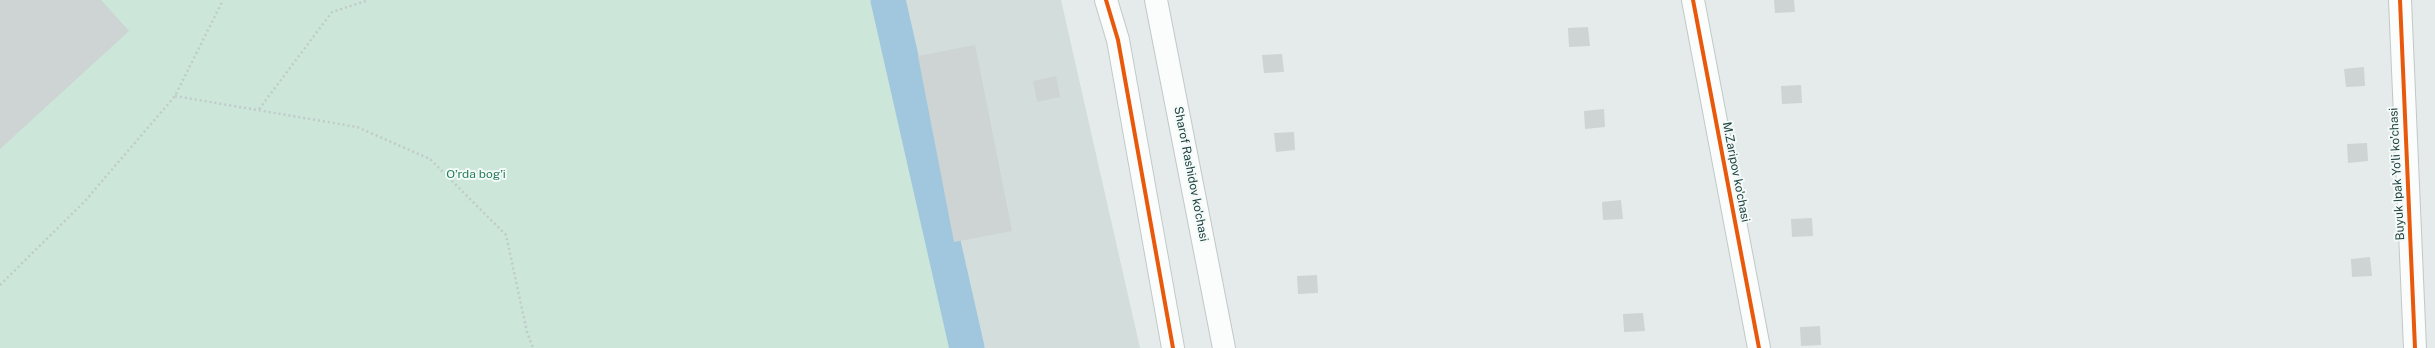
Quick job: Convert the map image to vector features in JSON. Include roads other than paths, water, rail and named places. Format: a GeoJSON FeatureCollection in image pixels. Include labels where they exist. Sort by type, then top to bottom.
{"type":"FeatureCollection","features":[{"type":"Feature","properties":{"kind":"street"},"geometry":{"type":"LineString","coordinates":[[1106,0],[1118,40],[1173,348]]}},
{"type":"Feature","properties":{"kind":"street","name":"Sharof Rashidov ko'chasi"},"geometry":{"type":"LineString","coordinates":[[1156,0],[1224,348]]}},
{"type":"Feature","properties":{"kind":"street","name":"M.Zaripov ko'chasi"},"geometry":{"type":"LineString","coordinates":[[1693,0],[1759,348]]}},
{"type":"Feature","properties":{"kind":"street","name":"Buyuk Ipak Yo'li ko'chasi"},"geometry":{"type":"LineString","coordinates":[[2400,0],[2415,348]]}},
{"type":"Feature","properties":{"kind":"waterway"},"geometry":{"type":"LineString","coordinates":[[888,0],[967,348]]}},
{"type":"Feature","properties":{"kind":"park label","name":"O’rda bog’i"},"geometry":{"type":"Point","coordinates":[476,174]}}]}
